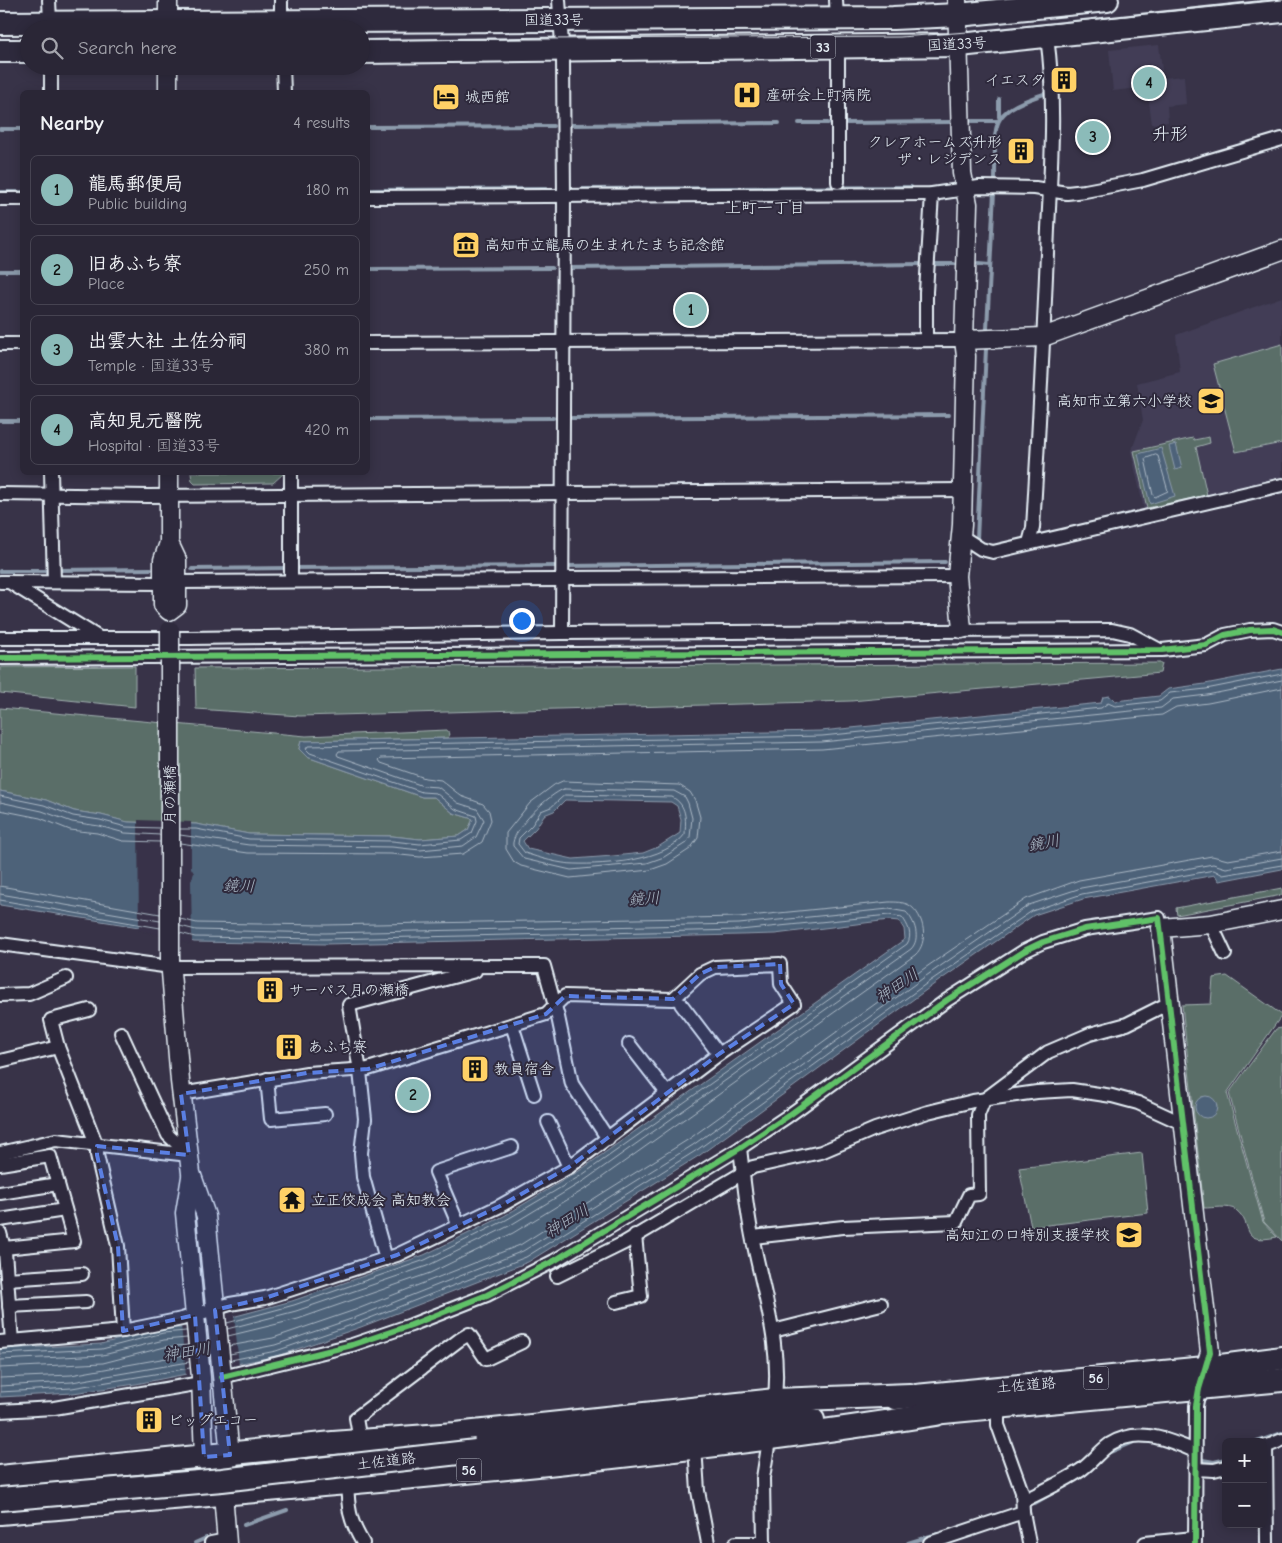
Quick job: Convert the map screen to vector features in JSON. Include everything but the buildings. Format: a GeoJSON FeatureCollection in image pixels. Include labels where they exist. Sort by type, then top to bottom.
{"type":"FeatureCollection","features":[{"type":"Feature","properties":{"kind":"highway","name":"国道33号"},"geometry":{"type":"LineString","coordinates":[[345,20],[560,10],[958,8],[1107,0]]}},
{"type":"Feature","properties":{"kind":"highway","name":"国道33号"},"geometry":{"type":"LineString","coordinates":[[0,23],[49,11],[224,20]]}},
{"type":"Feature","properties":{"kind":"highway","name":"国道33号"},"geometry":{"type":"LineString","coordinates":[[370,52],[960,45],[1282,11]]}},
{"type":"Feature","properties":{"kind":"highway"},"geometry":{"type":"LineString","coordinates":[[0,51],[20,51]]}},
{"type":"Feature","properties":{"kind":"highway","name":"土佐道路"},"geometry":{"type":"LineString","coordinates":[[772,1419],[802,1421],[869,1415],[936,1414],[998,1408],[1202,1378],[1282,1358]]}},
{"type":"Feature","properties":{"kind":"highway","name":"土佐道路"},"geometry":{"type":"LineString","coordinates":[[0,1498],[222,1480],[772,1419],[801,1411],[910,1396],[1202,1378],[1282,1380]]}},
{"type":"Feature","properties":{"kind":"highway","name":"56"},"geometry":{"type":"LineString","coordinates":[[0,1477],[360,1441],[455,1434],[772,1419]]}},
{"type":"Feature","properties":{"kind":"highway","name":"56"},"geometry":{"type":"LineString","coordinates":[[0,1513],[458,1472],[695,1447],[772,1419]]}},
{"type":"Feature","properties":{"kind":"street"},"geometry":{"type":"LineString","coordinates":[[281,0],[281,20]]}},
{"type":"Feature","properties":{"kind":"street"},"geometry":{"type":"LineString","coordinates":[[958,8],[962,173],[968,204],[964,340],[966,356],[964,490],[957,576],[962,629]]}},
{"type":"Feature","properties":{"kind":"street"},"geometry":{"type":"LineString","coordinates":[[560,10],[564,197],[562,633]]}},
{"type":"Feature","properties":{"kind":"street"},"geometry":{"type":"LineString","coordinates":[[1029,543],[1033,528],[1050,190],[1053,91],[1047,37]]}},
{"type":"Feature","properties":{"kind":"street"},"geometry":{"type":"LineString","coordinates":[[838,47],[838,182]]}},
{"type":"Feature","properties":{"kind":"street"},"geometry":{"type":"LineString","coordinates":[[51,75],[51,90]]}},
{"type":"Feature","properties":{"kind":"street"},"geometry":{"type":"LineString","coordinates":[[168,75],[168,90]]}},
{"type":"Feature","properties":{"kind":"street"},"geometry":{"type":"LineString","coordinates":[[283,75],[284,90]]}},
{"type":"Feature","properties":{"kind":"street"},"geometry":{"type":"LineString","coordinates":[[370,197],[932,194],[997,187],[1050,190],[1067,194],[1143,180],[1282,139]]}},
{"type":"Feature","properties":{"kind":"street"},"geometry":{"type":"LineString","coordinates":[[926,340],[926,292],[932,194]]}},
{"type":"Feature","properties":{"kind":"street"},"geometry":{"type":"LineString","coordinates":[[0,199],[20,199]]}},
{"type":"Feature","properties":{"kind":"street"},"geometry":{"type":"LineString","coordinates":[[370,343],[964,340],[1043,337],[1282,250]]}},
{"type":"Feature","properties":{"kind":"street"},"geometry":{"type":"LineString","coordinates":[[0,344],[20,344]]}},
{"type":"Feature","properties":{"kind":"street"},"geometry":{"type":"LineString","coordinates":[[51,475],[54,582]]}},
{"type":"Feature","properties":{"kind":"street"},"geometry":{"type":"LineString","coordinates":[[169,475],[169,543],[177,560],[170,582]]}},
{"type":"Feature","properties":{"kind":"street"},"geometry":{"type":"LineString","coordinates":[[291,475],[291,581]]}},
{"type":"Feature","properties":{"kind":"street"},"geometry":{"type":"LineString","coordinates":[[961,536],[988,552],[1282,485]]}},
{"type":"Feature","properties":{"kind":"street"},"geometry":{"type":"LineString","coordinates":[[0,494],[169,495],[563,491],[964,490]]}},
{"type":"Feature","properties":{"kind":"street"},"geometry":{"type":"LineString","coordinates":[[4,582],[957,576]]}},
{"type":"Feature","properties":{"kind":"street"},"geometry":{"type":"LineString","coordinates":[[4,582],[98,637]]}},
{"type":"Feature","properties":{"kind":"street","name":"月の瀬橋"},"geometry":{"type":"LineString","coordinates":[[170,582],[177,605],[169,611],[171,964],[181,1094],[190,1164]]}},
{"type":"Feature","properties":{"kind":"street"},"geometry":{"type":"LineString","coordinates":[[0,638],[190,638],[962,629],[1112,630],[1130,634],[1162,650]]}},
{"type":"Feature","properties":{"kind":"street"},"geometry":{"type":"LineString","coordinates":[[0,658],[1162,650],[1206,646],[1225,635],[1250,630],[1273,629],[1282,632]]}},
{"type":"Feature","properties":{"kind":"street"},"geometry":{"type":"LineString","coordinates":[[1161,928],[1211,924],[1282,910]]}},
{"type":"Feature","properties":{"kind":"street"},"geometry":{"type":"LineString","coordinates":[[222,1375],[352,1345],[411,1325],[487,1295],[554,1261],[740,1148],[788,1116],[947,1000],[1024,951],[1043,942],[1085,929],[1159,918],[1210,1352],[1196,1406],[1194,1541],[1146,1543]]}},
{"type":"Feature","properties":{"kind":"street"},"geometry":{"type":"LineString","coordinates":[[1211,924],[1225,954]]}},
{"type":"Feature","properties":{"kind":"street"},"geometry":{"type":"LineString","coordinates":[[0,944],[171,964],[544,966],[572,1084],[608,1139]]}},
{"type":"Feature","properties":{"kind":"street"},"geometry":{"type":"LineString","coordinates":[[0,1233],[4,1248],[9,1306],[6,1336],[123,1331],[195,1317],[215,1312],[230,1304],[265,1298],[386,1259],[460,1226],[568,1167],[720,1054],[794,1004],[781,984],[780,964],[715,967],[700,974],[673,999],[565,996],[546,1014],[360,1071],[307,1073],[181,1094]]}},
{"type":"Feature","properties":{"kind":"street"},"geometry":{"type":"LineString","coordinates":[[386,1259],[363,1178],[361,1153],[365,1119],[360,1071],[348,1005],[490,967]]}},
{"type":"Feature","properties":{"kind":"street"},"geometry":{"type":"LineString","coordinates":[[0,995],[29,994],[66,978]]}},
{"type":"Feature","properties":{"kind":"street"},"geometry":{"type":"LineString","coordinates":[[681,1004],[720,1054]]}},
{"type":"Feature","properties":{"kind":"street"},"geometry":{"type":"LineString","coordinates":[[753,1237],[843,1227],[956,1222],[969,1195],[978,1194],[978,1115],[984,1100],[1048,1052],[1090,1034],[1127,1024],[1161,1007],[1170,1006]]}},
{"type":"Feature","properties":{"kind":"street"},"geometry":{"type":"LineString","coordinates":[[89,1010],[50,1013],[58,1048],[97,1146],[97,1155],[118,1246],[123,1331]]}},
{"type":"Feature","properties":{"kind":"street"},"geometry":{"type":"LineString","coordinates":[[512,1025],[534,1094]]}},
{"type":"Feature","properties":{"kind":"street"},"geometry":{"type":"LineString","coordinates":[[121,1033],[168,1134],[190,1164],[206,1216],[230,1454],[223,1493],[222,1542]]}},
{"type":"Feature","properties":{"kind":"street"},"geometry":{"type":"LineString","coordinates":[[629,1044],[667,1093]]}},
{"type":"Feature","properties":{"kind":"street"},"geometry":{"type":"LineString","coordinates":[[0,1061],[58,1048]]}},
{"type":"Feature","properties":{"kind":"street"},"geometry":{"type":"LineString","coordinates":[[267,1079],[271,1119],[325,1114]]}},
{"type":"Feature","properties":{"kind":"street"},"geometry":{"type":"LineString","coordinates":[[557,1276],[636,1236],[753,1167],[821,1152],[901,1120],[984,1100],[1037,1092],[1072,1090],[1112,1096],[1138,1103],[1175,1120],[1184,1120]]}},
{"type":"Feature","properties":{"kind":"street"},"geometry":{"type":"LineString","coordinates":[[548,1122],[568,1167]]}},
{"type":"Feature","properties":{"kind":"street"},"geometry":{"type":"LineString","coordinates":[[0,1153],[56,1140],[190,1164]]}},
{"type":"Feature","properties":{"kind":"street"},"geometry":{"type":"LineString","coordinates":[[460,1226],[436,1172],[512,1147]]}},
{"type":"Feature","properties":{"kind":"street"},"geometry":{"type":"LineString","coordinates":[[740,1148],[753,1237],[773,1331],[776,1366],[772,1419],[763,1478],[764,1543]]}},
{"type":"Feature","properties":{"kind":"street"},"geometry":{"type":"LineString","coordinates":[[0,1164],[50,1156],[74,1241],[4,1248]]}},
{"type":"Feature","properties":{"kind":"street"},"geometry":{"type":"LineString","coordinates":[[190,1164],[185,1213],[201,1380],[204,1457],[223,1493]]}},
{"type":"Feature","properties":{"kind":"street"},"geometry":{"type":"LineString","coordinates":[[0,1193],[58,1184]]}},
{"type":"Feature","properties":{"kind":"street"},"geometry":{"type":"LineString","coordinates":[[0,1220],[65,1210]]}},
{"type":"Feature","properties":{"kind":"street"},"geometry":{"type":"LineString","coordinates":[[616,1302],[641,1296],[636,1236]]}},
{"type":"Feature","properties":{"kind":"street"},"geometry":{"type":"LineString","coordinates":[[7,1279],[82,1274]]}},
{"type":"Feature","properties":{"kind":"street"},"geometry":{"type":"LineString","coordinates":[[9,1306],[86,1302]]}},
{"type":"Feature","properties":{"kind":"street"},"geometry":{"type":"LineString","coordinates":[[773,1331],[857,1304],[881,1304]]}},
{"type":"Feature","properties":{"kind":"street"},"geometry":{"type":"LineString","coordinates":[[360,1441],[356,1418],[418,1373],[459,1340],[469,1334],[486,1359],[522,1342]]}},
{"type":"Feature","properties":{"kind":"street"},"geometry":{"type":"LineString","coordinates":[[0,1411],[54,1408],[201,1380]]}},
{"type":"Feature","properties":{"kind":"street"},"geometry":{"type":"LineString","coordinates":[[998,1408],[998,1424],[1022,1492],[1029,1543]]}},
{"type":"Feature","properties":{"kind":"street"},"geometry":{"type":"LineString","coordinates":[[455,1434],[458,1472]]}},
{"type":"Feature","properties":{"kind":"street"},"geometry":{"type":"LineString","coordinates":[[930,1543],[1023,1507],[1082,1469],[1111,1444],[1138,1435],[1152,1436],[1214,1470],[1222,1468]]}},
{"type":"Feature","properties":{"kind":"street"},"geometry":{"type":"LineString","coordinates":[[1267,1446],[1282,1440]]}},
{"type":"Feature","properties":{"kind":"street"},"geometry":{"type":"LineString","coordinates":[[695,1447],[698,1491],[708,1543]]}},
{"type":"Feature","properties":{"kind":"street"},"geometry":{"type":"LineString","coordinates":[[347,1481],[348,1512],[352,1524],[363,1543]]}},
{"type":"Feature","properties":{"kind":"street"},"geometry":{"type":"LineString","coordinates":[[1266,1483],[1267,1543]]}},
{"type":"Feature","properties":{"kind":"street"},"geometry":{"type":"LineString","coordinates":[[736,1543],[757,1543]]}},
{"type":"Feature","properties":{"kind":"highlighted area"},"geometry":{"type":"Polygon","coordinates":[[[780,964],[781,984],[794,1004],[719,1054],[569,1167],[500,1206],[397,1255],[265,1298],[215,1310],[230,1455],[204,1457],[195,1315],[123,1331],[118,1246],[97,1155],[97,1146],[189,1155],[181,1094],[307,1073],[368,1069],[546,1014],[565,996],[673,999],[700,974],[715,967],[780,964]]]}},
{"type":"Feature","properties":{"kind":"shaded area"},"geometry":{"type":"Polygon","coordinates":[[[1159,45],[1163,78],[1184,76],[1186,104],[1167,106],[1168,122],[1152,124],[1147,87],[1113,91],[1109,50],[1159,45]]]}},
{"type":"Feature","properties":{"kind":"shaded area","name":"高知市立第六小学校"},"geometry":{"type":"Polygon","coordinates":[[[1282,297],[1282,479],[1145,514],[1131,452],[1143,420],[1137,383],[1180,372],[1176,335],[1282,297]]]}},
{"type":"Feature","properties":{"kind":"green space"},"geometry":{"type":"Polygon","coordinates":[[[1282,344],[1282,443],[1236,452],[1213,364],[1282,344]]]}},
{"type":"Feature","properties":{"kind":"green space"},"geometry":{"type":"Polygon","coordinates":[[[1209,437],[1210,443],[1196,447],[1207,495],[1147,508],[1134,451],[1193,438],[1194,440],[1209,437]]]}},
{"type":"Feature","properties":{"kind":"green space"},"geometry":{"type":"Polygon","coordinates":[[[191,475],[282,475],[273,483],[195,484],[192,481],[191,475]]]}},
{"type":"Feature","properties":{"kind":"green space"},"geometry":{"type":"Polygon","coordinates":[[[1162,663],[1160,673],[851,701],[300,716],[196,709],[195,668],[1162,663]]]}},
{"type":"Feature","properties":{"kind":"green space"},"geometry":{"type":"Polygon","coordinates":[[[135,666],[135,707],[0,693],[0,667],[135,666]]]}},
{"type":"Feature","properties":{"kind":"green space"},"geometry":{"type":"Polygon","coordinates":[[[0,708],[306,736],[447,730],[450,734],[448,738],[301,741],[299,749],[307,757],[422,797],[434,797],[453,813],[473,819],[468,830],[459,836],[420,839],[392,836],[249,834],[196,824],[127,822],[101,815],[74,811],[46,800],[0,791],[0,708]]]}},
{"type":"Feature","properties":{"kind":"green space"},"geometry":{"type":"Polygon","coordinates":[[[1282,888],[1282,895],[1177,915],[1176,908],[1282,888]]]}},
{"type":"Feature","properties":{"kind":"green space"},"geometry":{"type":"Polygon","coordinates":[[[1227,976],[1282,1015],[1227,1093],[1263,1222],[1277,1237],[1265,1239],[1252,1236],[1242,1216],[1233,1208],[1204,1208],[1182,1005],[1211,1004],[1213,978],[1227,976]]]}},
{"type":"Feature","properties":{"kind":"green space"},"geometry":{"type":"Polygon","coordinates":[[[1282,1028],[1282,1241],[1264,1222],[1229,1093],[1276,1029],[1282,1028]]]}},
{"type":"Feature","properties":{"kind":"green space"},"geometry":{"type":"Polygon","coordinates":[[[1142,1153],[1148,1213],[1031,1227],[1019,1168],[1142,1153]]]}},
{"type":"Feature","properties":{"kind":"water"},"geometry":{"type":"Polygon","coordinates":[[[1176,444],[1182,468],[1175,470],[1169,446],[1176,444]]]}},
{"type":"Feature","properties":{"kind":"water"},"geometry":{"type":"Polygon","coordinates":[[[1161,448],[1175,496],[1150,504],[1138,454],[1161,448]]]}},
{"type":"Feature","properties":{"kind":"water"},"geometry":{"type":"Polygon","coordinates":[[[1282,669],[1282,869],[1219,881],[1215,875],[1083,899],[1034,915],[933,985],[700,1155],[528,1262],[361,1327],[277,1356],[136,1384],[73,1393],[0,1397],[0,1349],[101,1344],[162,1328],[180,1328],[236,1316],[292,1301],[424,1255],[504,1216],[579,1171],[905,939],[904,929],[899,921],[889,920],[775,934],[325,944],[194,942],[139,927],[0,905],[0,791],[46,800],[74,811],[128,822],[196,824],[249,834],[392,836],[420,839],[459,836],[468,830],[473,819],[453,813],[434,797],[422,797],[307,757],[299,749],[301,741],[821,731],[1101,703],[1103,697],[1110,696],[1115,701],[1159,696],[1168,689],[1282,669]],[[565,800],[554,811],[544,815],[536,828],[523,841],[528,849],[573,859],[643,853],[658,847],[680,833],[681,819],[677,806],[671,802],[565,800]]]}},
{"type":"Feature","properties":{"kind":"water"},"geometry":{"type":"Polygon","coordinates":[[[1206,1096],[1214,1099],[1217,1107],[1214,1115],[1206,1118],[1198,1115],[1195,1107],[1198,1099],[1206,1096]]]}},
{"type":"Feature","properties":{"kind":"pier"},"geometry":{"type":"Polygon","coordinates":[[[138,820],[191,822],[191,868],[194,873],[191,881],[192,944],[139,930],[138,820]]]}},
{"type":"Feature","properties":{"kind":"pier"},"geometry":{"type":"Polygon","coordinates":[[[234,1314],[239,1366],[186,1376],[181,1325],[234,1314]]]}},
{"type":"Feature","properties":{"kind":"waterway"},"geometry":{"type":"LineString","coordinates":[[995,181],[995,145],[998,122],[1013,107],[1047,93]]}},
{"type":"Feature","properties":{"kind":"waterway"},"geometry":{"type":"LineString","coordinates":[[999,99],[999,117]]}},
{"type":"Feature","properties":{"kind":"waterway"},"geometry":{"type":"LineString","coordinates":[[972,121],[997,121]]}},
{"type":"Feature","properties":{"kind":"waterway"},"geometry":{"type":"LineString","coordinates":[[847,123],[951,122]]}},
{"type":"Feature","properties":{"kind":"waterway"},"geometry":{"type":"LineString","coordinates":[[572,125],[779,123]]}},
{"type":"Feature","properties":{"kind":"waterway"},"geometry":{"type":"LineString","coordinates":[[799,123],[828,123]]}},
{"type":"Feature","properties":{"kind":"waterway"},"geometry":{"type":"LineString","coordinates":[[370,127],[553,126]]}},
{"type":"Feature","properties":{"kind":"waterway"},"geometry":{"type":"LineString","coordinates":[[0,129],[20,129]]}},
{"type":"Feature","properties":{"kind":"waterway"},"geometry":{"type":"LineString","coordinates":[[582,189],[911,187]]}},
{"type":"Feature","properties":{"kind":"waterway"},"geometry":{"type":"LineString","coordinates":[[370,190],[546,189]]}},
{"type":"Feature","properties":{"kind":"waterway"},"geometry":{"type":"LineString","coordinates":[[0,192],[20,192]]}},
{"type":"Feature","properties":{"kind":"waterway"},"geometry":{"type":"LineString","coordinates":[[987,329],[994,192]]}},
{"type":"Feature","properties":{"kind":"waterway"},"geometry":{"type":"LineString","coordinates":[[572,268],[923,264]]}},
{"type":"Feature","properties":{"kind":"waterway"},"geometry":{"type":"LineString","coordinates":[[933,264],[954,264]]}},
{"type":"Feature","properties":{"kind":"waterway"},"geometry":{"type":"LineString","coordinates":[[978,264],[990,265]]}},
{"type":"Feature","properties":{"kind":"waterway"},"geometry":{"type":"LineString","coordinates":[[370,269],[552,268]]}},
{"type":"Feature","properties":{"kind":"waterway"},"geometry":{"type":"LineString","coordinates":[[0,271],[20,271]]}},
{"type":"Feature","properties":{"kind":"waterway"},"geometry":{"type":"LineString","coordinates":[[977,539],[986,349]]}},
{"type":"Feature","properties":{"kind":"waterway"},"geometry":{"type":"LineString","coordinates":[[572,418],[949,415]]}},
{"type":"Feature","properties":{"kind":"waterway"},"geometry":{"type":"LineString","coordinates":[[370,419],[553,418]]}},
{"type":"Feature","properties":{"kind":"waterway"},"geometry":{"type":"LineString","coordinates":[[0,421],[20,421]]}},
{"type":"Feature","properties":{"kind":"waterway"},"geometry":{"type":"LineString","coordinates":[[566,566],[945,562]]}},
{"type":"Feature","properties":{"kind":"waterway"},"geometry":{"type":"LineString","coordinates":[[295,568],[557,566]]}},
{"type":"Feature","properties":{"kind":"waterway"},"geometry":{"type":"LineString","coordinates":[[192,569],[288,568]]}},
{"type":"Feature","properties":{"kind":"waterway"},"geometry":{"type":"LineString","coordinates":[[57,570],[151,569]]}},
{"type":"Feature","properties":{"kind":"waterway"},"geometry":{"type":"LineString","coordinates":[[0,571],[49,571]]}},
{"type":"Feature","properties":{"kind":"waterway"},"geometry":{"type":"LineString","coordinates":[[1267,1438],[1282,1433]]}},
{"type":"Feature","properties":{"kind":"waterway"},"geometry":{"type":"LineString","coordinates":[[1108,1453],[1134,1442]]}},
{"type":"Feature","properties":{"kind":"waterway"},"geometry":{"type":"LineString","coordinates":[[1197,1459],[1214,1462],[1222,1460]]}},
{"type":"Feature","properties":{"kind":"waterway"},"geometry":{"type":"LineString","coordinates":[[1035,1503],[1076,1479]]}},
{"type":"Feature","properties":{"kind":"waterway"},"geometry":{"type":"LineString","coordinates":[[244,1525],[287,1510]]}},
{"type":"Feature","properties":{"kind":"waterway"},"geometry":{"type":"LineString","coordinates":[[908,1543],[937,1534]]}},
{"type":"Feature","properties":{"kind":"waterway"},"geometry":{"type":"LineString","coordinates":[[195,1543],[206,1538]]}},
{"type":"Feature","properties":{"kind":"tram line"},"geometry":{"type":"LineString","coordinates":[[370,40],[900,37],[981,31],[1282,0]]}},
{"type":"Feature","properties":{"kind":"tram line"},"geometry":{"type":"LineString","coordinates":[[0,35],[20,35]]}},
{"type":"Feature","properties":{"kind":"cycle path"},"geometry":{"type":"LineString","coordinates":[[0,658],[1162,650],[1206,645],[1225,635],[1250,630],[1273,629],[1282,632]]}},
{"type":"Feature","properties":{"kind":"cycle path"},"geometry":{"type":"LineString","coordinates":[[222,1377],[352,1345],[411,1325],[487,1295],[554,1261],[740,1148],[788,1116],[947,1000],[1024,951],[1043,942],[1085,929],[1159,918],[1210,1352],[1196,1406],[1195,1543]]}},
{"type":"Feature","properties":{"kind":"place","name":"イエスタ"},"geometry":{"type":"Point","coordinates":[1064,80]}},
{"type":"Feature","properties":{"kind":"place","name":"高知見元醫院"},"geometry":{"type":"Point","coordinates":[1149,83]}},
{"type":"Feature","properties":{"kind":"place","name":"産研会上町病院"},"geometry":{"type":"Point","coordinates":[747,95]}},
{"type":"Feature","properties":{"kind":"place","name":"城西館"},"geometry":{"type":"Point","coordinates":[446,97]}},
{"type":"Feature","properties":{"kind":"place","name":"出雲大社 土佐分祠"},"geometry":{"type":"Point","coordinates":[1093,137]}},
{"type":"Feature","properties":{"kind":"place","name":"クレアホームズ升形 ザ・レジデンス"},"geometry":{"type":"Point","coordinates":[1021,151]}},
{"type":"Feature","properties":{"kind":"place","name":"高知市立龍馬の生まれたまち記念館"},"geometry":{"type":"Point","coordinates":[466,245]}},
{"type":"Feature","properties":{"kind":"place","name":"龍馬郵便局"},"geometry":{"type":"Point","coordinates":[691,310]}},
{"type":"Feature","properties":{"kind":"place","name":"高知市立第六小学校"},"geometry":{"type":"Point","coordinates":[1211,401]}},
{"type":"Feature","properties":{"kind":"place","name":"サーパス月の瀬橋"},"geometry":{"type":"Point","coordinates":[270,990]}},
{"type":"Feature","properties":{"kind":"place","name":"あふち寮"},"geometry":{"type":"Point","coordinates":[289,1047]}},
{"type":"Feature","properties":{"kind":"place","name":"教員宿舎"},"geometry":{"type":"Point","coordinates":[475,1069]}},
{"type":"Feature","properties":{"kind":"place","name":"旧あふち寮"},"geometry":{"type":"Point","coordinates":[413,1095]}},
{"type":"Feature","properties":{"kind":"place","name":"立正佼成会 高知教会"},"geometry":{"type":"Point","coordinates":[292,1200]}},
{"type":"Feature","properties":{"kind":"place","name":"高知江の口特別支援学校"},"geometry":{"type":"Point","coordinates":[1129,1235]}},
{"type":"Feature","properties":{"kind":"place","name":"ビッグエコー"},"geometry":{"type":"Point","coordinates":[149,1420]}},
{"type":"Feature","properties":{"kind":"district","name":"升形"},"geometry":{"type":"Point","coordinates":[1170,134]}},
{"type":"Feature","properties":{"kind":"district","name":"上町一丁目"},"geometry":{"type":"Point","coordinates":[765,208]}},
{"type":"Feature","properties":{"kind":"water label","name":"鏡川"},"geometry":{"type":"Point","coordinates":[1044,843]}},
{"type":"Feature","properties":{"kind":"water label","name":"鏡川"},"geometry":{"type":"Point","coordinates":[239,886]}},
{"type":"Feature","properties":{"kind":"water label","name":"鏡川"},"geometry":{"type":"Point","coordinates":[644,899]}},
{"type":"Feature","properties":{"kind":"water label","name":"神田川"},"geometry":{"type":"Point","coordinates":[897,986]}},
{"type":"Feature","properties":{"kind":"water label","name":"神田川"},"geometry":{"type":"Point","coordinates":[567,1221]}},
{"type":"Feature","properties":{"kind":"water label","name":"神田川"},"geometry":{"type":"Point","coordinates":[187,1352]}}]}
